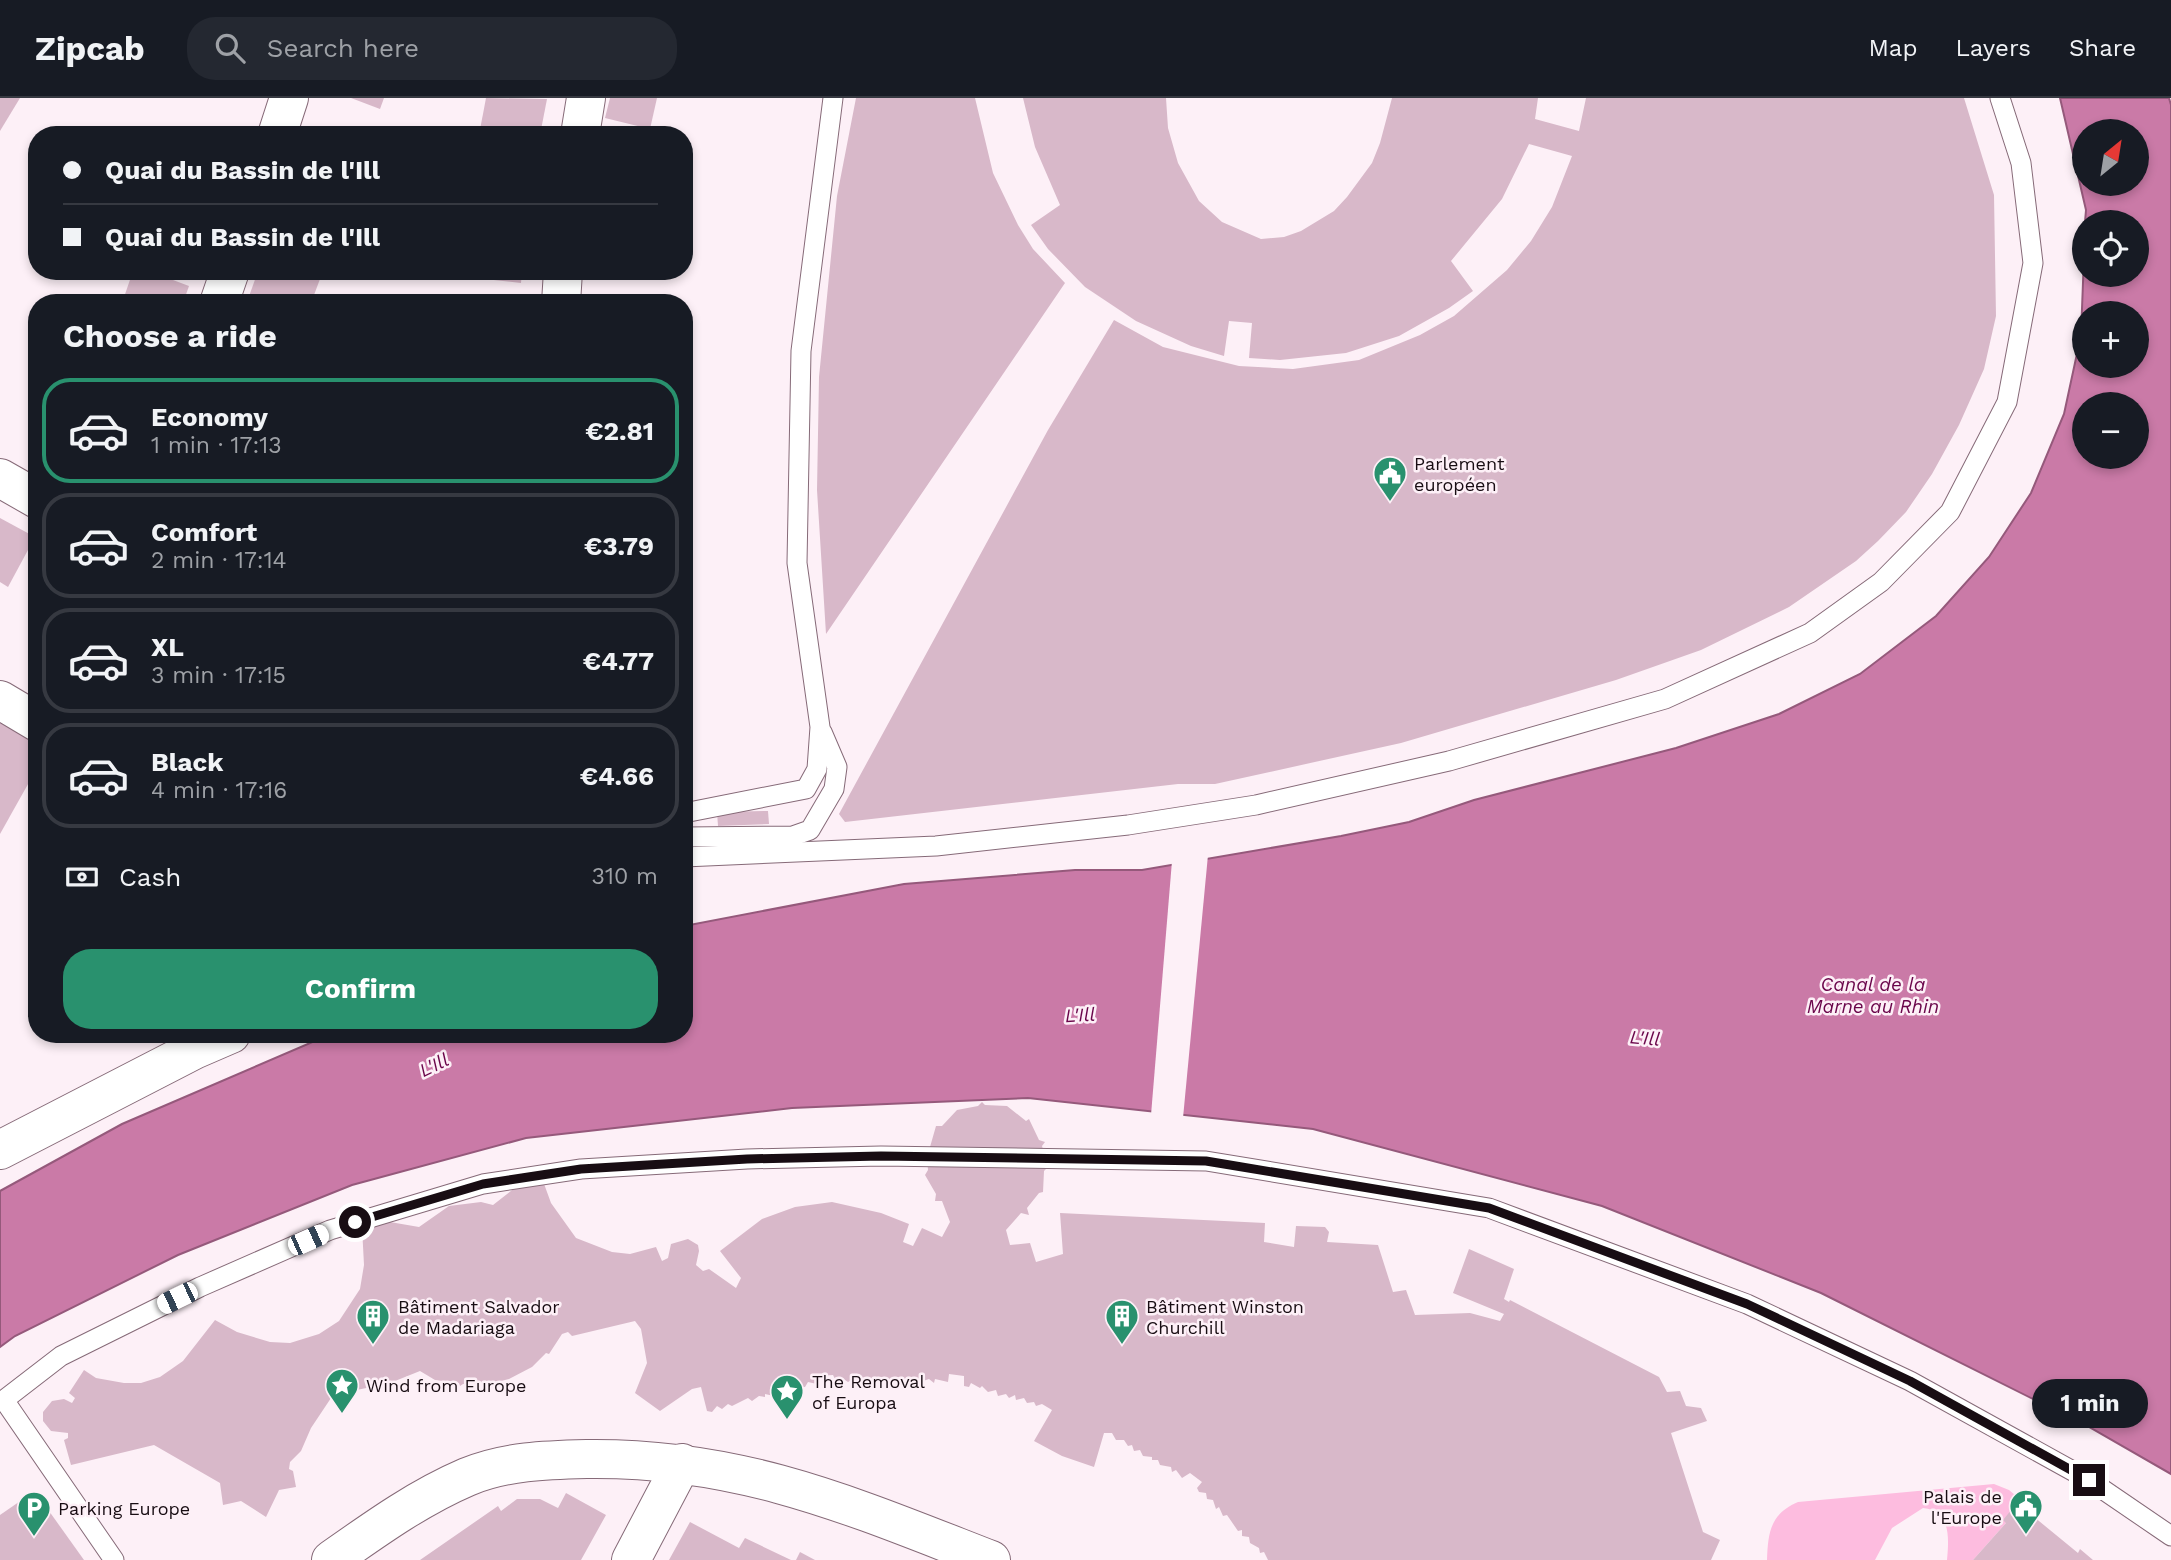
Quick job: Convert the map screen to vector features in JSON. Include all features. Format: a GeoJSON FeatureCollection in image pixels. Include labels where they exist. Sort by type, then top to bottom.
{"type":"FeatureCollection","features":[{"type":"Feature","properties":{"kind":"street"},"geometry":{"type":"LineString","coordinates":[[280,126],[289,98]]}},
{"type":"Feature","properties":{"kind":"street"},"geometry":{"type":"LineString","coordinates":[[581,126],[586,98]]}},
{"type":"Feature","properties":{"kind":"street"},"geometry":{"type":"LineString","coordinates":[[0,478],[28,494]]}},
{"type":"Feature","properties":{"kind":"street"},"geometry":{"type":"LineString","coordinates":[[0,700],[28,717]]}},
{"type":"Feature","properties":{"kind":"street"},"geometry":{"type":"LineString","coordinates":[[0,1150],[210,1043]]}},
{"type":"Feature","properties":{"kind":"street"},"geometry":{"type":"LineString","coordinates":[[331,1560],[424,1498],[468,1476],[495,1468],[557,1460],[638,1458],[750,1474],[808,1491],[992,1560]]}},
{"type":"Feature","properties":{"kind":"street"},"geometry":{"type":"LineString","coordinates":[[631,1560],[682,1463]]}},
{"type":"Feature","properties":{"kind":"lane"},"geometry":{"type":"LineString","coordinates":[[693,811],[806,789],[817,769],[820,727],[797,564],[801,351],[833,98]]}},
{"type":"Feature","properties":{"kind":"lane"},"geometry":{"type":"LineString","coordinates":[[693,857],[936,846],[1128,825],[1256,805],[1449,761],[1665,699],[1810,634],[1881,582],[1950,512],[2007,402],[2034,263],[2021,163],[2000,98]]}},
{"type":"Feature","properties":{"kind":"lane"},"geometry":{"type":"LineString","coordinates":[[693,837],[793,836],[810,830],[834,789],[837,767],[820,727]]}},
{"type":"Feature","properties":{"kind":"lane"},"geometry":{"type":"LineString","coordinates":[[114,1560],[4,1401],[61,1356],[200,1287],[330,1230],[483,1184],[581,1169],[747,1159],[881,1156],[1206,1161],[1489,1208],[1747,1304],[1922,1387],[2089,1480],[2171,1536]]}},
{"type":"Feature","properties":{"kind":"shaded area"},"geometry":{"type":"Polygon","coordinates":[[[1994,1484],[2009,1490],[2021,1500],[2006,1523],[1973,1560],[1947,1560],[1948,1535],[1943,1520],[1939,1514],[1923,1508],[1892,1528],[1875,1560],[1767,1560],[1772,1525],[1781,1512],[1798,1502],[1994,1484]]]}},
{"type":"Feature","properties":{"kind":"water","name":"Canal de la Marne au Rhin"},"geometry":{"type":"Polygon","coordinates":[[[2060,98],[2169,98],[2171,1474],[2089,1427],[1821,1293],[1602,1206],[1313,1129],[1028,1098],[792,1108],[526,1138],[352,1185],[178,1255],[15,1336],[0,1347],[0,1191],[122,1124],[310,1043],[693,1043],[693,924],[904,884],[1075,870],[1142,870],[1409,822],[1474,800],[1676,748],[1779,714],[1860,674],[1936,616],[1989,557],[2031,493],[2064,414],[2072,377],[2149,378],[2149,301],[2082,301],[2083,287],[2149,287],[2149,210],[2086,210],[2083,196],[2149,196],[2149,119],[2072,119],[2072,150],[2060,98]]]}},
{"type":"Feature","properties":{"kind":"pier"},"geometry":{"type":"Polygon","coordinates":[[[1208,855],[1183,1118],[1151,1115],[1172,861],[1208,855]]]}},
{"type":"Feature","properties":{"kind":"building"},"geometry":{"type":"Polygon","coordinates":[[[0,98],[20,98],[0,131],[0,98]]]}},
{"type":"Feature","properties":{"kind":"building"},"geometry":{"type":"Polygon","coordinates":[[[351,98],[384,98],[380,109],[351,98]]]}},
{"type":"Feature","properties":{"kind":"building"},"geometry":{"type":"Polygon","coordinates":[[[486,98],[547,99],[542,126],[481,126],[486,98]]]}},
{"type":"Feature","properties":{"kind":"building"},"geometry":{"type":"Polygon","coordinates":[[[610,98],[657,98],[651,126],[638,126],[605,118],[610,98]]]}},
{"type":"Feature","properties":{"kind":"building"},"geometry":{"type":"Polygon","coordinates":[[[856,98],[975,98],[993,173],[1018,225],[1033,249],[1065,283],[826,634],[817,490],[819,377],[837,196],[856,98]]]}},
{"type":"Feature","properties":{"kind":"building"},"geometry":{"type":"Polygon","coordinates":[[[1023,98],[1166,98],[1168,128],[1178,163],[1199,201],[1222,222],[1261,239],[1284,237],[1301,231],[1334,211],[1372,163],[1392,98],[1538,98],[1535,119],[1579,131],[1586,98],[1964,98],[1994,195],[1996,316],[1984,369],[1959,425],[1932,474],[1906,512],[1878,541],[1856,561],[1789,607],[1701,650],[1616,680],[1401,743],[1215,784],[1178,784],[845,822],[839,814],[1048,430],[1114,320],[1163,347],[1239,366],[1293,369],[1359,360],[1420,335],[1454,316],[1507,270],[1531,241],[1552,207],[1572,156],[1529,144],[1502,199],[1451,261],[1473,291],[1449,308],[1399,336],[1346,353],[1280,360],[1249,358],[1252,323],[1229,321],[1224,356],[1191,346],[1136,321],[1085,287],[1048,249],[1031,225],[1060,205],[1035,147],[1023,98]]]}},
{"type":"Feature","properties":{"kind":"building"},"geometry":{"type":"Polygon","coordinates":[[[130,280],[173,280],[189,286],[186,294],[125,294],[130,280]]]}},
{"type":"Feature","properties":{"kind":"building"},"geometry":{"type":"Polygon","coordinates":[[[255,280],[320,280],[314,294],[250,294],[255,280]]]}},
{"type":"Feature","properties":{"kind":"building"},"geometry":{"type":"Polygon","coordinates":[[[493,280],[521,280],[521,283],[493,280]]]}},
{"type":"Feature","properties":{"kind":"building"},"geometry":{"type":"Polygon","coordinates":[[[0,518],[28,533],[28,550],[8,587],[0,582],[0,518]]]}},
{"type":"Feature","properties":{"kind":"building"},"geometry":{"type":"Polygon","coordinates":[[[0,718],[28,734],[28,784],[0,834],[0,718]]]}},
{"type":"Feature","properties":{"kind":"building"},"geometry":{"type":"Polygon","coordinates":[[[768,811],[769,824],[718,826],[717,812],[768,811]]]}},
{"type":"Feature","properties":{"kind":"building","name":"Bâtiment Winston Churchill"},"geometry":{"type":"Polygon","coordinates":[[[982,1102],[985,1105],[1007,1106],[1026,1121],[1029,1119],[1039,1140],[1045,1142],[1042,1146],[1048,1167],[1044,1171],[1043,1192],[1039,1193],[1027,1208],[1029,1215],[1021,1213],[1006,1230],[1010,1245],[1030,1243],[1036,1262],[1063,1254],[1060,1213],[1265,1223],[1264,1242],[1294,1247],[1296,1226],[1325,1227],[1329,1232],[1327,1242],[1378,1245],[1393,1292],[1406,1290],[1415,1315],[1470,1313],[1500,1321],[1504,1314],[1453,1293],[1469,1249],[1514,1269],[1504,1299],[1659,1377],[1667,1392],[1680,1391],[1686,1406],[1701,1408],[1707,1421],[1671,1433],[1703,1532],[1720,1540],[1711,1560],[1268,1560],[1264,1552],[1260,1553],[1259,1548],[1250,1543],[1249,1537],[1242,1536],[1242,1530],[1238,1531],[1227,1515],[1223,1516],[1219,1507],[1216,1509],[1213,1500],[1207,1499],[1206,1493],[1199,1492],[1197,1488],[1202,1482],[1190,1473],[1182,1478],[1176,1470],[1172,1472],[1171,1467],[1160,1465],[1158,1460],[1152,1460],[1152,1457],[1143,1456],[1140,1450],[1134,1451],[1132,1445],[1128,1446],[1124,1440],[1116,1440],[1112,1433],[1104,1433],[1094,1467],[1062,1456],[1034,1441],[1052,1410],[1042,1404],[1036,1406],[1034,1402],[1027,1403],[1024,1398],[1016,1400],[1015,1395],[1009,1398],[1006,1394],[998,1396],[996,1390],[988,1392],[982,1386],[980,1388],[971,1383],[969,1387],[964,1386],[964,1376],[949,1374],[948,1382],[935,1379],[934,1383],[929,1379],[920,1382],[919,1379],[913,1381],[906,1378],[901,1382],[897,1379],[891,1382],[883,1379],[881,1382],[875,1378],[869,1382],[855,1378],[848,1382],[842,1378],[837,1383],[833,1375],[818,1376],[817,1384],[808,1382],[805,1387],[786,1389],[784,1393],[776,1391],[774,1396],[765,1394],[765,1397],[759,1396],[752,1401],[748,1398],[732,1406],[728,1404],[722,1409],[717,1406],[712,1412],[707,1411],[701,1387],[692,1389],[660,1411],[635,1393],[647,1363],[641,1329],[635,1321],[572,1336],[568,1332],[562,1334],[549,1354],[546,1353],[532,1367],[509,1379],[485,1385],[460,1386],[459,1383],[435,1380],[420,1371],[390,1383],[333,1395],[311,1428],[301,1451],[290,1462],[289,1469],[293,1471],[296,1487],[279,1490],[266,1517],[241,1501],[223,1505],[220,1483],[154,1445],[71,1465],[64,1440],[68,1438],[68,1433],[51,1431],[43,1421],[43,1412],[52,1401],[64,1399],[72,1403],[75,1398],[69,1393],[84,1370],[96,1378],[124,1383],[141,1383],[160,1377],[183,1361],[215,1320],[237,1332],[270,1342],[290,1343],[319,1334],[339,1321],[360,1289],[364,1265],[362,1227],[390,1222],[419,1227],[449,1206],[481,1202],[493,1205],[516,1187],[543,1181],[551,1203],[576,1238],[612,1252],[630,1254],[656,1247],[662,1261],[668,1258],[671,1244],[688,1239],[698,1245],[696,1265],[703,1271],[709,1269],[736,1288],[741,1278],[720,1251],[762,1219],[795,1207],[832,1202],[881,1213],[909,1224],[903,1242],[913,1246],[922,1228],[942,1237],[950,1222],[942,1201],[935,1201],[936,1194],[925,1175],[928,1170],[926,1148],[930,1147],[936,1126],[942,1126],[957,1110],[978,1106],[982,1102]]]}},
{"type":"Feature","properties":{"kind":"building"},"geometry":{"type":"Polygon","coordinates":[[[566,1493],[606,1515],[581,1560],[420,1560],[498,1506],[501,1511],[517,1499],[540,1499],[558,1508],[566,1493]]]}},
{"type":"Feature","properties":{"kind":"building","name":"Parking Europe"},"geometry":{"type":"Polygon","coordinates":[[[29,1495],[39,1497],[84,1560],[0,1560],[0,1515],[29,1495]]]}},
{"type":"Feature","properties":{"kind":"building","name":"Palais de l'Europe"},"geometry":{"type":"Polygon","coordinates":[[[2017,1503],[2078,1553],[2080,1549],[2093,1560],[1973,1560],[2006,1523],[2003,1520],[2017,1503]]]}},
{"type":"Feature","properties":{"kind":"building"},"geometry":{"type":"Polygon","coordinates":[[[690,1522],[739,1548],[745,1538],[791,1560],[669,1560],[690,1522]]]}},
{"type":"Feature","properties":{"kind":"building"},"geometry":{"type":"Polygon","coordinates":[[[800,1552],[815,1560],[796,1560],[800,1552]]]}},
{"type":"Feature","properties":{"kind":"place","name":"Parlement européen"},"geometry":{"type":"Point","coordinates":[1390,503]}},
{"type":"Feature","properties":{"kind":"place","name":"Bâtiment Salvador de Madariaga"},"geometry":{"type":"Point","coordinates":[373,1346]}},
{"type":"Feature","properties":{"kind":"place","name":"Bâtiment Winston Churchill"},"geometry":{"type":"Point","coordinates":[1122,1346]}},
{"type":"Feature","properties":{"kind":"place","name":"Wind from Europe"},"geometry":{"type":"Point","coordinates":[342,1415]}},
{"type":"Feature","properties":{"kind":"place","name":"The Removal of Europa"},"geometry":{"type":"Point","coordinates":[787,1421]}},
{"type":"Feature","properties":{"kind":"place","name":"Palais de l'Europe"},"geometry":{"type":"Point","coordinates":[2026,1536]}},
{"type":"Feature","properties":{"kind":"place","name":"Parking Europe"},"geometry":{"type":"Point","coordinates":[34,1538]}},
{"type":"Feature","properties":{"kind":"route"},"geometry":{"type":"LineString","coordinates":[[355,1222],[483,1184],[581,1169],[747,1159],[881,1156],[1206,1161],[1489,1208],[1747,1304],[1910,1381],[2089,1480]]}},
{"type":"Feature","properties":{"kind":"water label","name":"L'Ill"},"geometry":{"type":"Point","coordinates":[1080,1015]}},
{"type":"Feature","properties":{"kind":"water label","name":"L'Ill"},"geometry":{"type":"Point","coordinates":[1645,1038]}},
{"type":"Feature","properties":{"kind":"water label","name":"L'Ill"},"geometry":{"type":"Point","coordinates":[434,1065]}}]}
